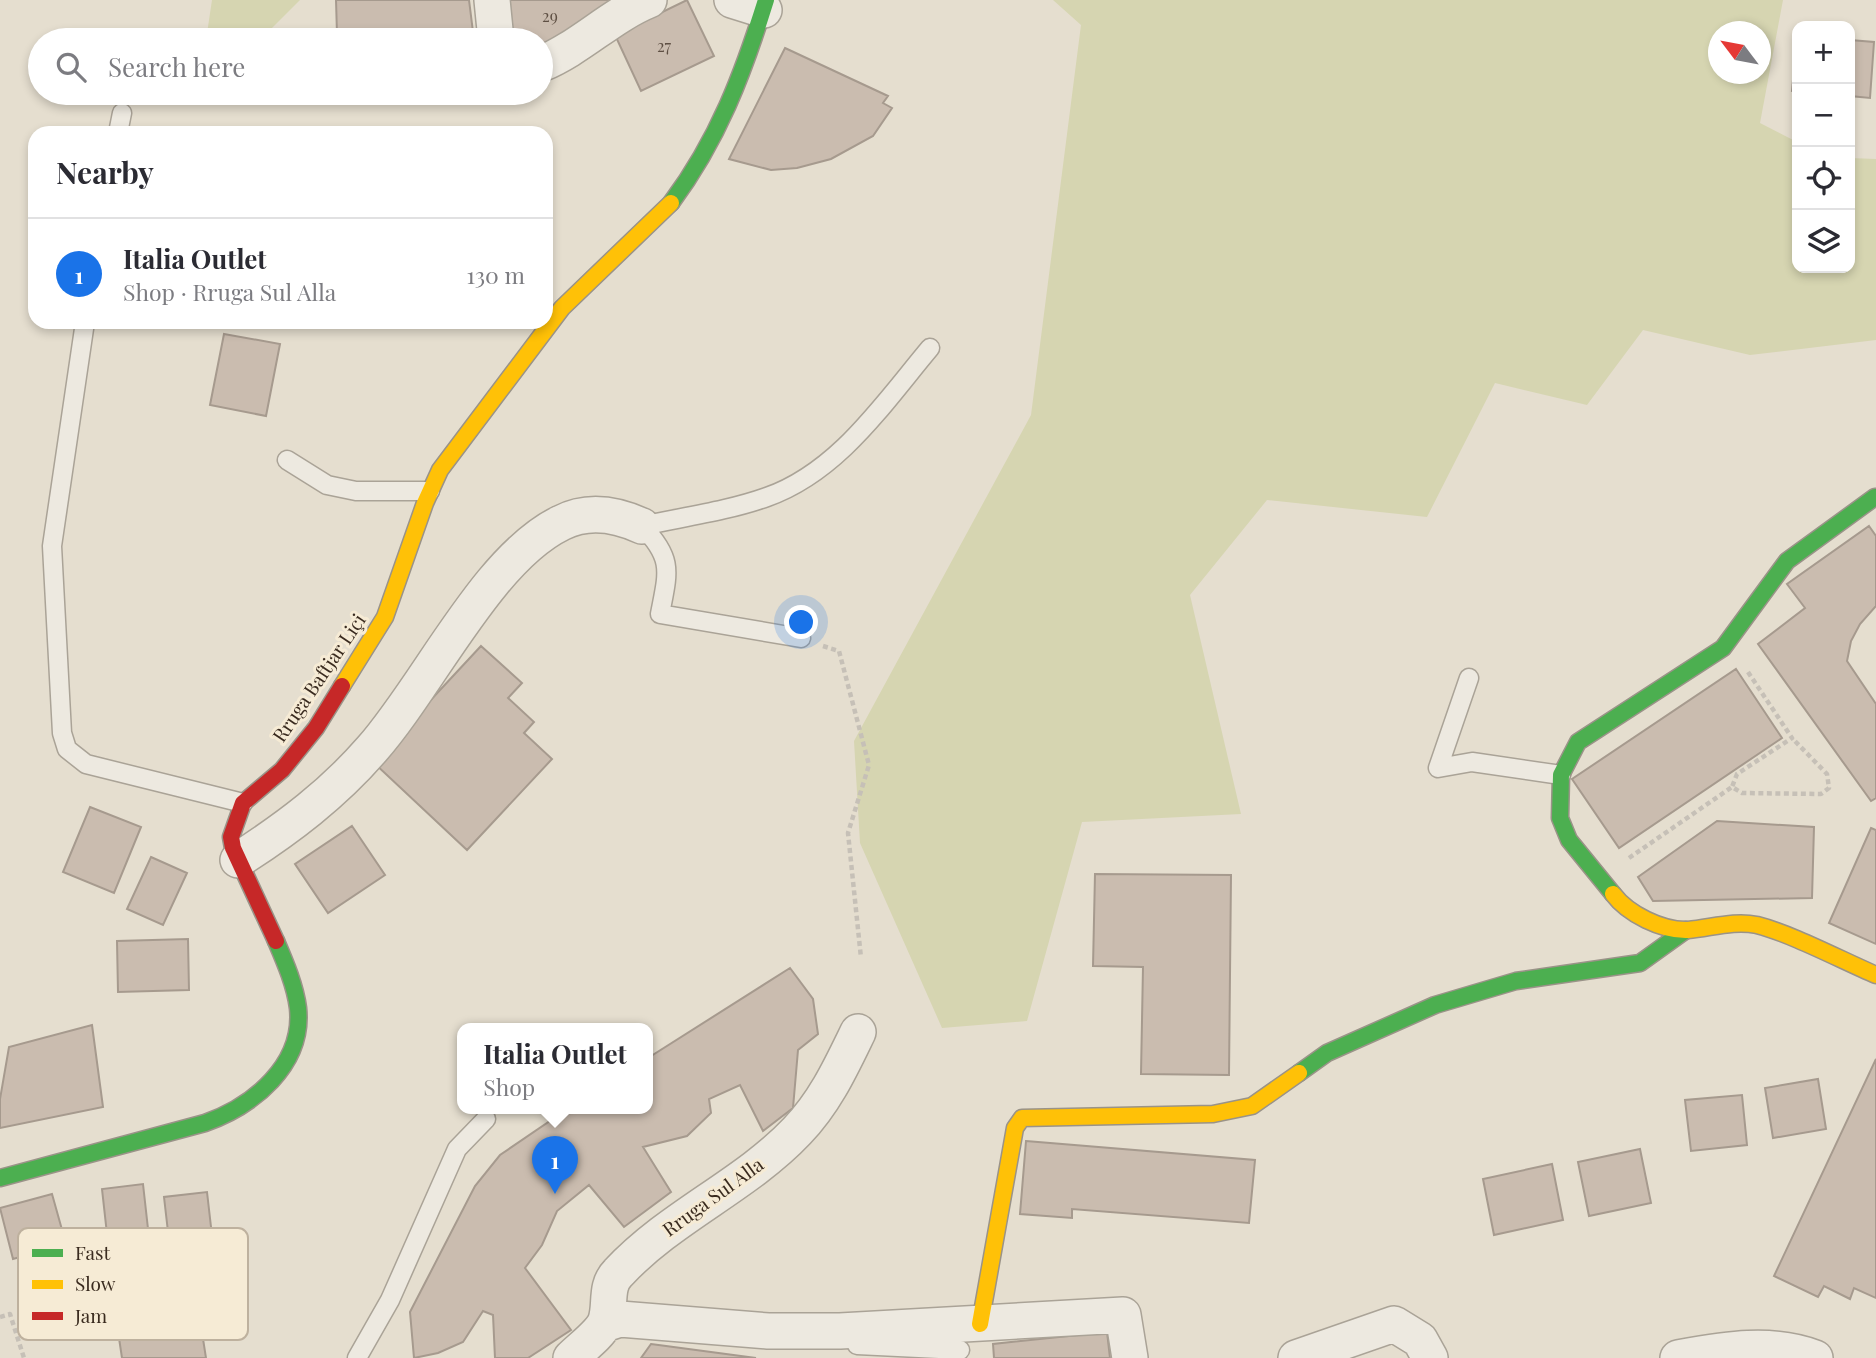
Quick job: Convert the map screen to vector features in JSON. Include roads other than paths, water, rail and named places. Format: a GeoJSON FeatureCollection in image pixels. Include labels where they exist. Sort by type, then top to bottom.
{"type":"FeatureCollection","features":[{"type":"Feature","properties":{"kind":"street"},"geometry":{"type":"LineString","coordinates":[[492,0],[495,28]]}},
{"type":"Feature","properties":{"kind":"street"},"geometry":{"type":"LineString","coordinates":[[553,59],[569,52],[604,26],[649,0]]}},
{"type":"Feature","properties":{"kind":"street","name":"Rruga Baftjar Liçi"},"geometry":{"type":"LineString","coordinates":[[553,320],[562,308],[667,209],[695,171],[730,106],[754,3]]}},
{"type":"Feature","properties":{"kind":"street","name":"Rruga Baftjar Liçi"},"geometry":{"type":"LineString","coordinates":[[0,1178],[190,1127],[235,1111],[262,1092],[282,1068],[295,1040],[298,1010],[291,978],[238,860],[231,836],[243,803],[282,770],[316,728],[352,674],[385,617],[440,470],[546,329]]}},
{"type":"Feature","properties":{"kind":"street"},"geometry":{"type":"LineString","coordinates":[[1875,496],[1787,561],[1723,648],[1578,742],[1561,775],[1560,818],[1569,839],[1621,905],[1658,925],[1686,930],[1721,925],[1756,925],[1876,975]]}},
{"type":"Feature","properties":{"kind":"street"},"geometry":{"type":"LineString","coordinates":[[238,860],[289,827],[331,792],[373,748],[416,694],[472,611],[529,544],[562,522],[593,514],[622,516],[642,526]]}},
{"type":"Feature","properties":{"kind":"street"},"geometry":{"type":"LineString","coordinates":[[970,1337],[1015,1128],[1022,1118],[1213,1114],[1252,1106],[1327,1053],[1435,1005],[1516,981],[1640,963],[1686,930]]}},
{"type":"Feature","properties":{"kind":"street","name":"Rruga Sul Alla"},"geometry":{"type":"LineString","coordinates":[[605,1324],[607,1297],[615,1276],[688,1212],[758,1166],[797,1131],[830,1090],[858,1032]]}},
{"type":"Feature","properties":{"kind":"street"},"geometry":{"type":"LineString","coordinates":[[571,1358],[605,1324],[620,1319],[768,1331],[891,1330],[970,1337],[1123,1315],[1129,1358]]}},
{"type":"Feature","properties":{"kind":"street"},"geometry":{"type":"LineString","coordinates":[[1296,1358],[1394,1324],[1420,1340],[1430,1358]]}},
{"type":"Feature","properties":{"kind":"street"},"geometry":{"type":"LineString","coordinates":[[1678,1358],[1759,1348],[1815,1358]]}},
{"type":"Feature","properties":{"kind":"lane"},"geometry":{"type":"LineString","coordinates":[[119,126],[122,113]]}},
{"type":"Feature","properties":{"kind":"lane"},"geometry":{"type":"LineString","coordinates":[[84,329],[52,546],[56,659],[62,733],[67,749],[86,764],[243,803]]}},
{"type":"Feature","properties":{"kind":"lane"},"geometry":{"type":"LineString","coordinates":[[642,526],[766,498],[802,480],[840,453],[930,348]]}},
{"type":"Feature","properties":{"kind":"lane"},"geometry":{"type":"LineString","coordinates":[[286,460],[327,485],[336,487],[356,491],[430,491]]}},
{"type":"Feature","properties":{"kind":"lane"},"geometry":{"type":"LineString","coordinates":[[642,526],[660,545],[668,566],[660,614],[801,638]]}},
{"type":"Feature","properties":{"kind":"lane"},"geometry":{"type":"LineString","coordinates":[[1469,678],[1438,768],[1472,762],[1561,775]]}},
{"type":"Feature","properties":{"kind":"lane"},"geometry":{"type":"LineString","coordinates":[[357,1358],[390,1300],[457,1149],[486,1119]]}},
{"type":"Feature","properties":{"kind":"place","name":"Italia Outlet"},"geometry":{"type":"Point","coordinates":[555,1194]}}]}
